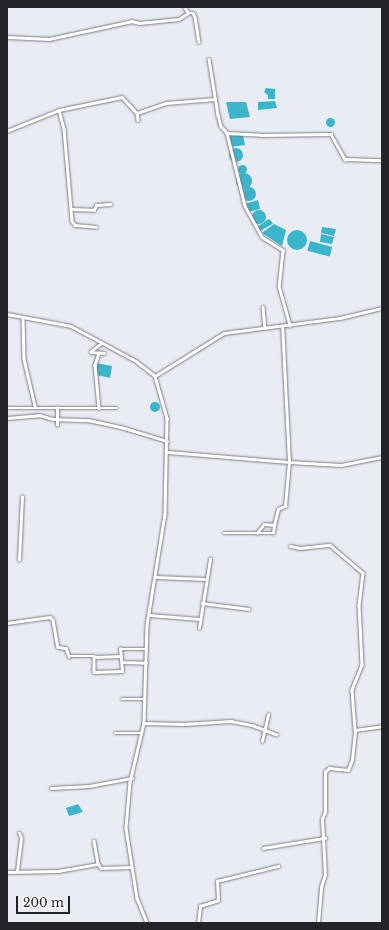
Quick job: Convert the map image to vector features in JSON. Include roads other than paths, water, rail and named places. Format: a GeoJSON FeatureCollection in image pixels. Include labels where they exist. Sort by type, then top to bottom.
{"type":"FeatureCollection","features":[{"type":"Feature","properties":{"kind":"street"},"geometry":{"type":"LineString","coordinates":[[184,7],[188,13]]}},
{"type":"Feature","properties":{"kind":"street"},"geometry":{"type":"LineString","coordinates":[[7,37],[49,40],[132,21],[139,23],[179,19],[188,13],[193,13],[199,42]]}},
{"type":"Feature","properties":{"kind":"street"},"geometry":{"type":"LineString","coordinates":[[209,58],[215,99],[221,126],[227,132],[245,206],[262,237],[283,250],[279,286],[290,325]]}},
{"type":"Feature","properties":{"kind":"street"},"geometry":{"type":"LineString","coordinates":[[7,131],[59,110],[122,97],[137,113],[138,120]]}},
{"type":"Feature","properties":{"kind":"street"},"geometry":{"type":"LineString","coordinates":[[137,113],[166,103],[215,99]]}},
{"type":"Feature","properties":{"kind":"street"},"geometry":{"type":"LineString","coordinates":[[59,110],[64,129],[72,221],[75,224],[96,227]]}},
{"type":"Feature","properties":{"kind":"street"},"geometry":{"type":"LineString","coordinates":[[227,132],[261,135],[331,134],[345,159],[382,160]]}},
{"type":"Feature","properties":{"kind":"street"},"geometry":{"type":"LineString","coordinates":[[71,209],[95,210],[96,205],[110,204]]}},
{"type":"Feature","properties":{"kind":"street"},"geometry":{"type":"LineString","coordinates":[[263,307],[265,328]]}},
{"type":"Feature","properties":{"kind":"street"},"geometry":{"type":"LineString","coordinates":[[155,376],[215,336],[340,318],[382,308]]}},
{"type":"Feature","properties":{"kind":"street"},"geometry":{"type":"LineString","coordinates":[[7,314],[71,326],[136,361],[155,376],[167,418],[168,452],[165,514],[146,649],[144,723],[132,778],[126,828],[137,898],[148,923]]}},
{"type":"Feature","properties":{"kind":"street"},"geometry":{"type":"LineString","coordinates":[[23,317],[24,359],[34,406]]}},
{"type":"Feature","properties":{"kind":"street"},"geometry":{"type":"LineString","coordinates":[[224,533],[273,533],[278,509],[285,506],[289,462],[282,326]]}},
{"type":"Feature","properties":{"kind":"street"},"geometry":{"type":"LineString","coordinates":[[102,342],[92,352],[104,354]]}},
{"type":"Feature","properties":{"kind":"street"},"geometry":{"type":"LineString","coordinates":[[99,353],[95,366],[99,408]]}},
{"type":"Feature","properties":{"kind":"street"},"geometry":{"type":"LineString","coordinates":[[7,408],[34,406],[57,408],[117,408]]}},
{"type":"Feature","properties":{"kind":"street"},"geometry":{"type":"LineString","coordinates":[[57,408],[57,425]]}},
{"type":"Feature","properties":{"kind":"street"},"geometry":{"type":"LineString","coordinates":[[7,418],[39,415],[53,419],[57,418],[121,427],[167,442]]}},
{"type":"Feature","properties":{"kind":"street"},"geometry":{"type":"LineString","coordinates":[[168,452],[341,465],[382,457]]}},
{"type":"Feature","properties":{"kind":"street"},"geometry":{"type":"LineString","coordinates":[[19,560],[22,497]]}},
{"type":"Feature","properties":{"kind":"street"},"geometry":{"type":"LineString","coordinates":[[257,533],[264,524],[274,525]]}},
{"type":"Feature","properties":{"kind":"street"},"geometry":{"type":"LineString","coordinates":[[290,546],[300,548],[330,545],[363,573],[359,605],[362,665],[352,690],[355,730],[352,760],[348,770],[329,768],[325,772],[325,812],[322,820],[325,838],[325,875],[318,923]]}},
{"type":"Feature","properties":{"kind":"street"},"geometry":{"type":"LineString","coordinates":[[199,628],[204,579],[210,559]]}},
{"type":"Feature","properties":{"kind":"street"},"geometry":{"type":"LineString","coordinates":[[156,577],[204,579]]}},
{"type":"Feature","properties":{"kind":"street"},"geometry":{"type":"LineString","coordinates":[[202,603],[249,609]]}},
{"type":"Feature","properties":{"kind":"street"},"geometry":{"type":"LineString","coordinates":[[150,615],[200,619]]}},
{"type":"Feature","properties":{"kind":"street"},"geometry":{"type":"LineString","coordinates":[[7,623],[50,617],[53,620],[58,648],[66,648],[69,656],[121,656]]}},
{"type":"Feature","properties":{"kind":"street"},"geometry":{"type":"LineString","coordinates":[[94,657],[94,672],[122,671],[120,650],[146,649]]}},
{"type":"Feature","properties":{"kind":"street"},"geometry":{"type":"LineString","coordinates":[[122,662],[146,663]]}},
{"type":"Feature","properties":{"kind":"street"},"geometry":{"type":"LineString","coordinates":[[122,699],[144,699]]}},
{"type":"Feature","properties":{"kind":"street"},"geometry":{"type":"LineString","coordinates":[[262,741],[268,715]]}},
{"type":"Feature","properties":{"kind":"street"},"geometry":{"type":"LineString","coordinates":[[144,723],[184,724],[217,720],[266,729],[276,734]]}},
{"type":"Feature","properties":{"kind":"street"},"geometry":{"type":"LineString","coordinates":[[355,730],[382,726]]}},
{"type":"Feature","properties":{"kind":"street"},"geometry":{"type":"LineString","coordinates":[[116,733],[142,733]]}},
{"type":"Feature","properties":{"kind":"street"},"geometry":{"type":"LineString","coordinates":[[51,788],[89,786],[132,778]]}},
{"type":"Feature","properties":{"kind":"street"},"geometry":{"type":"LineString","coordinates":[[18,871],[21,838],[19,833]]}},
{"type":"Feature","properties":{"kind":"street"},"geometry":{"type":"LineString","coordinates":[[263,848],[325,838]]}},
{"type":"Feature","properties":{"kind":"street"},"geometry":{"type":"LineString","coordinates":[[94,841],[98,864],[101,868],[131,867]]}},
{"type":"Feature","properties":{"kind":"street"},"geometry":{"type":"LineString","coordinates":[[7,872],[58,871],[98,864]]}},
{"type":"Feature","properties":{"kind":"street"},"geometry":{"type":"LineString","coordinates":[[198,923],[200,906],[218,900],[217,881],[278,866]]}},
{"type":"Feature","properties":{"kind":"water"},"geometry":{"type":"Polygon","coordinates":[[[266,88],[275,89],[275,99],[268,99],[268,95],[264,92],[266,88]]]}},
{"type":"Feature","properties":{"kind":"water"},"geometry":{"type":"Polygon","coordinates":[[[275,101],[277,108],[258,110],[258,102],[275,101]]]}},
{"type":"Feature","properties":{"kind":"water"},"geometry":{"type":"Polygon","coordinates":[[[226,102],[246,102],[250,117],[230,119],[226,102]]]}},
{"type":"Feature","properties":{"kind":"water"},"geometry":{"type":"Polygon","coordinates":[[[330,117],[335,122],[330,127],[325,122],[330,117]]]}},
{"type":"Feature","properties":{"kind":"water"},"geometry":{"type":"Polygon","coordinates":[[[227,136],[243,136],[245,145],[230,147],[227,136]]]}},
{"type":"Feature","properties":{"kind":"water"},"geometry":{"type":"Polygon","coordinates":[[[233,148],[239,148],[243,152],[243,158],[239,162],[233,162],[229,158],[229,152],[233,148]]]}},
{"type":"Feature","properties":{"kind":"water"},"geometry":{"type":"Polygon","coordinates":[[[240,165],[244,165],[246,169],[244,173],[240,173],[238,171],[238,167],[240,165]]]}},
{"type":"Feature","properties":{"kind":"water"},"geometry":{"type":"Polygon","coordinates":[[[244,173],[251,178],[252,181],[247,188],[244,189],[237,184],[236,181],[241,174],[244,173]]]}},
{"type":"Feature","properties":{"kind":"water"},"geometry":{"type":"Polygon","coordinates":[[[246,187],[252,187],[256,191],[256,197],[252,201],[246,201],[242,197],[242,191],[246,187]]]}},
{"type":"Feature","properties":{"kind":"water"},"geometry":{"type":"Polygon","coordinates":[[[258,200],[260,209],[248,212],[245,204],[258,200]]]}},
{"type":"Feature","properties":{"kind":"water"},"geometry":{"type":"Polygon","coordinates":[[[259,210],[264,212],[266,217],[264,222],[259,224],[254,222],[252,217],[254,212],[259,210]]]}},
{"type":"Feature","properties":{"kind":"water"},"geometry":{"type":"Polygon","coordinates":[[[269,219],[273,223],[260,231],[257,227],[269,219]]]}},
{"type":"Feature","properties":{"kind":"water"},"geometry":{"type":"Polygon","coordinates":[[[274,224],[286,230],[282,246],[262,233],[274,224]]]}},
{"type":"Feature","properties":{"kind":"water"},"geometry":{"type":"Polygon","coordinates":[[[322,227],[336,229],[334,236],[321,233],[322,227]]]}},
{"type":"Feature","properties":{"kind":"water"},"geometry":{"type":"Polygon","coordinates":[[[297,230],[304,233],[307,240],[304,247],[297,250],[290,247],[287,240],[290,233],[297,230]]]}},
{"type":"Feature","properties":{"kind":"water"},"geometry":{"type":"Polygon","coordinates":[[[321,234],[334,237],[332,244],[320,242],[321,234]]]}},
{"type":"Feature","properties":{"kind":"water"},"geometry":{"type":"Polygon","coordinates":[[[310,241],[332,247],[330,257],[307,251],[310,241]]]}},
{"type":"Feature","properties":{"kind":"water"},"geometry":{"type":"Polygon","coordinates":[[[96,363],[112,366],[110,378],[97,375],[96,363]]]}},
{"type":"Feature","properties":{"kind":"water"},"geometry":{"type":"Polygon","coordinates":[[[153,402],[157,402],[159,403],[159,411],[153,412],[150,409],[150,405],[153,402]]]}},
{"type":"Feature","properties":{"kind":"water"},"geometry":{"type":"Polygon","coordinates":[[[78,804],[83,812],[69,816],[66,808],[78,804]]]}}]}
